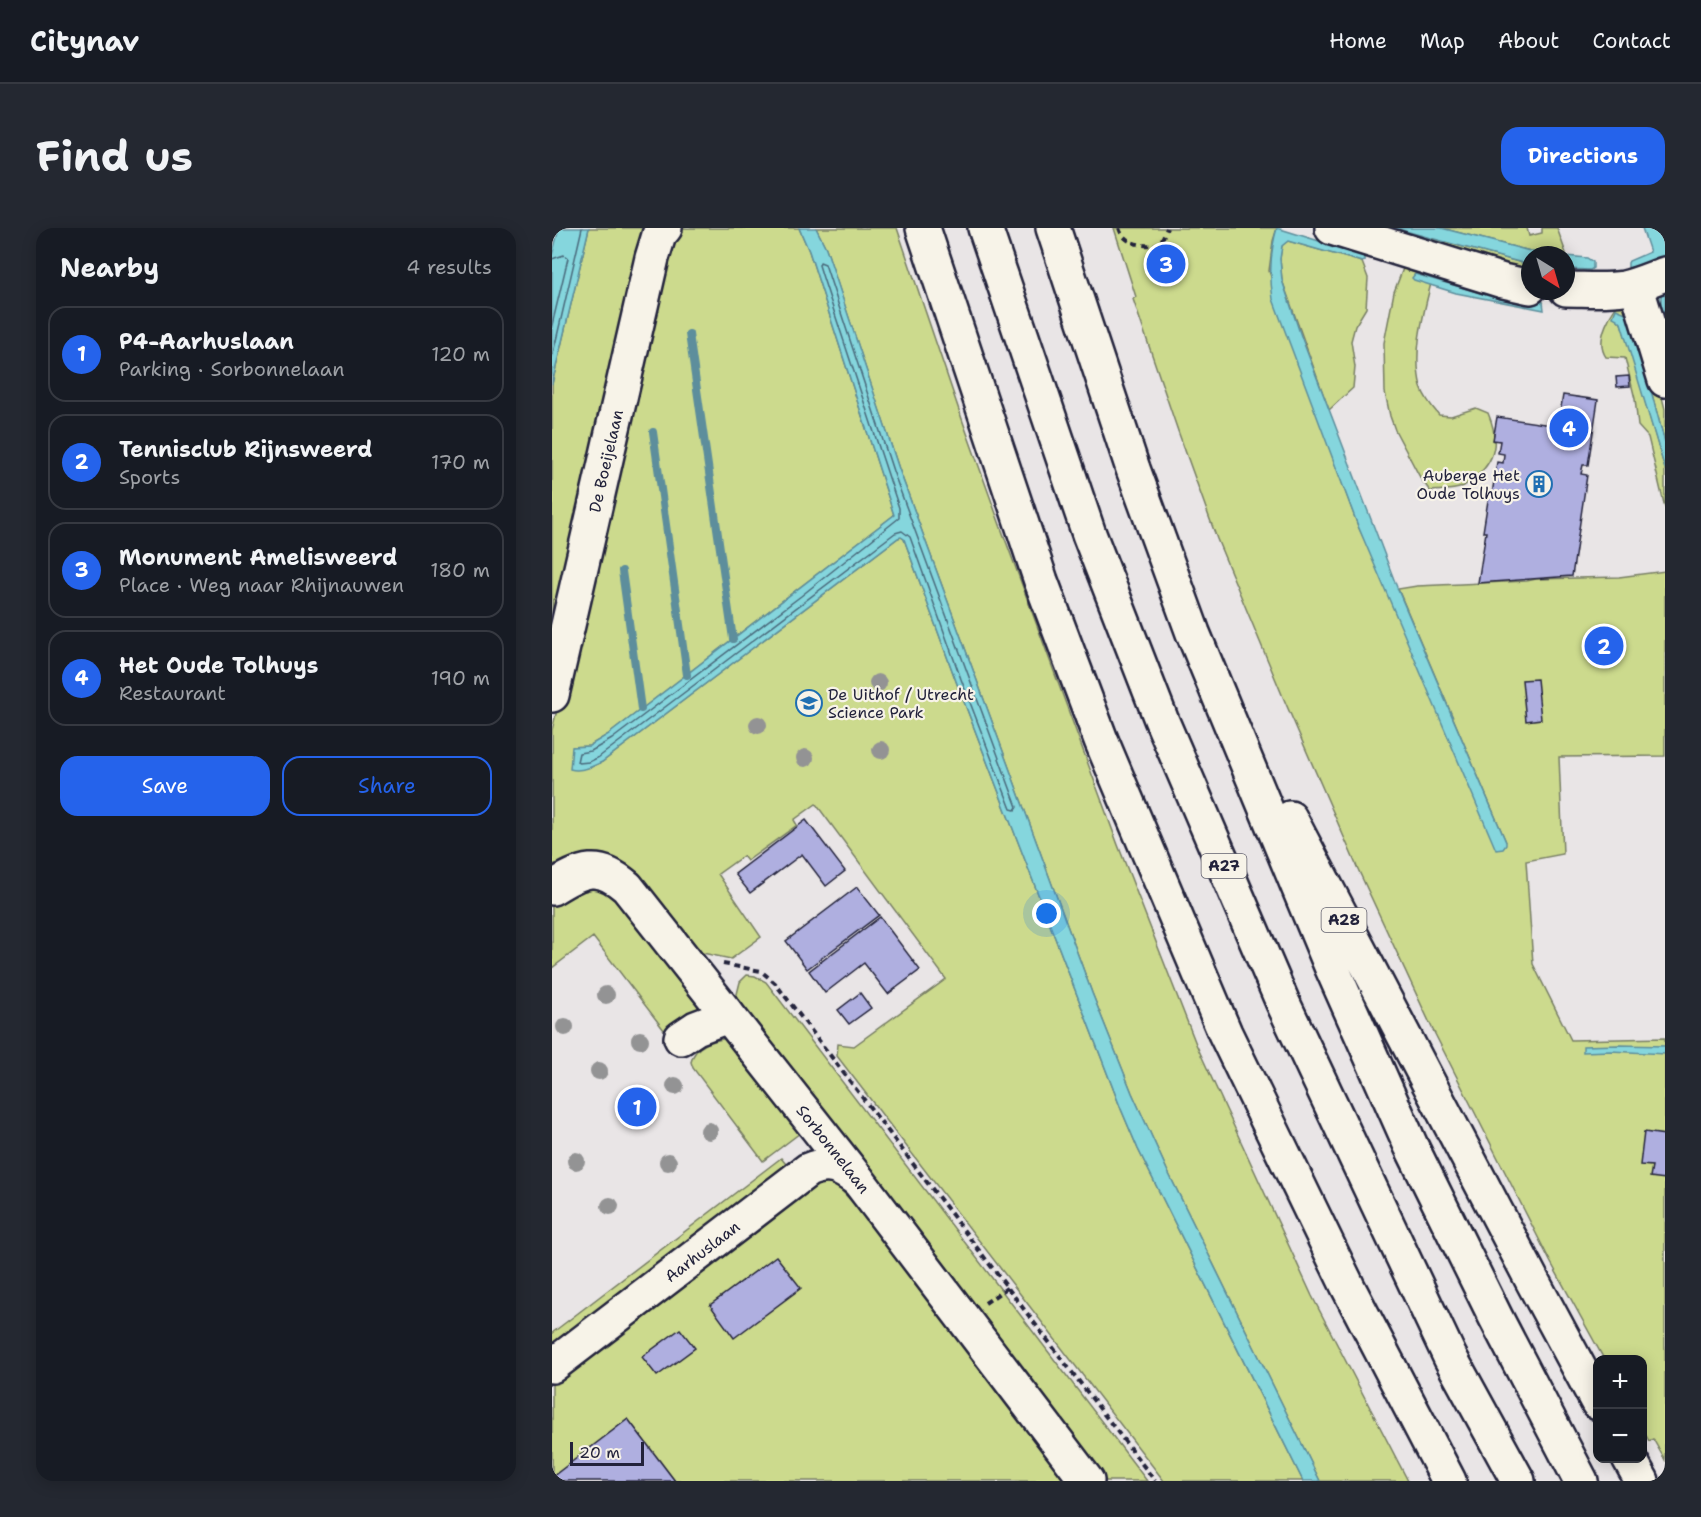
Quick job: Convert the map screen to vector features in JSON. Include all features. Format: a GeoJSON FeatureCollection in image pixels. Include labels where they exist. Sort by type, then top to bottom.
{"type":"FeatureCollection","features":[{"type":"Feature","properties":{"kind":"main road","name":"De Boeijelaan"},"geometry":{"type":"LineString","coordinates":[[552,695],[649,269],[659,235],[664,228]]}},
{"type":"Feature","properties":{"kind":"main road"},"geometry":{"type":"LineString","coordinates":[[923,228],[1041,581],[1101,740],[1225,1033],[1348,1287],[1449,1481]]}},
{"type":"Feature","properties":{"kind":"main road","name":"A27"},"geometry":{"type":"LineString","coordinates":[[986,228],[1089,534],[1161,719],[1283,1003],[1450,1357],[1518,1481]]}},
{"type":"Feature","properties":{"kind":"main road"},"geometry":{"type":"LineString","coordinates":[[1053,228],[1133,469],[1193,633],[1331,966],[1411,1146],[1496,1318],[1581,1481]]}},
{"type":"Feature","properties":{"kind":"main road"},"geometry":{"type":"LineString","coordinates":[[1332,228],[1521,285]]}},
{"type":"Feature","properties":{"kind":"main road"},"geometry":{"type":"LineString","coordinates":[[1575,289],[1622,288],[1652,279],[1665,380]]}},
{"type":"Feature","properties":{"kind":"main road","name":"A28"},"geometry":{"type":"LineString","coordinates":[[1193,633],[1533,1284],[1593,1394]]}},
{"type":"Feature","properties":{"kind":"main road","name":"Sorbonnelaan"},"geometry":{"type":"LineString","coordinates":[[552,888],[567,878],[584,872],[601,870],[615,877],[627,887],[682,957],[707,1028],[858,1180],[1087,1481]]}},
{"type":"Feature","properties":{"kind":"main road","name":"Aarhuslaan"},"geometry":{"type":"LineString","coordinates":[[552,1366],[808,1170],[819,1165],[831,1165],[844,1169],[858,1180]]}},
{"type":"Feature","properties":{"kind":"main road"},"geometry":{"type":"LineString","coordinates":[[1632,1463],[1642,1481]]}},
{"type":"Feature","properties":{"kind":"path"},"geometry":{"type":"LineString","coordinates":[[1119,228],[1128,241],[1154,246],[1162,243],[1167,228]]}},
{"type":"Feature","properties":{"kind":"path"},"geometry":{"type":"LineString","coordinates":[[682,957],[761,971],[775,983],[1155,1481]]}},
{"type":"Feature","properties":{"kind":"green space"},"geometry":{"type":"Polygon","coordinates":[[[589,228],[653,228],[552,653],[552,384],[589,228]]]}},
{"type":"Feature","properties":{"kind":"green space"},"geometry":{"type":"Polygon","coordinates":[[[676,228],[799,228],[809,251],[894,515],[609,734],[589,746],[573,747],[591,767],[602,762],[898,538],[904,539],[956,681],[1121,1109],[1138,1149],[1303,1481],[1164,1481],[837,1056],[838,1044],[854,1046],[946,979],[816,804],[794,820],[797,825],[747,861],[743,856],[718,874],[761,937],[731,959],[693,951],[659,911],[566,864],[552,864],[552,730],[676,228]]]}},
{"type":"Feature","properties":{"kind":"green space"},"geometry":{"type":"Polygon","coordinates":[[[816,228],[897,228],[1004,536],[1118,845],[1196,1044],[1312,1296],[1408,1481],[1320,1481],[1167,1170],[1132,1093],[1092,993],[899,469],[826,248],[816,228]]]}},
{"type":"Feature","properties":{"kind":"green space"},"geometry":{"type":"Polygon","coordinates":[[[1114,228],[1277,228],[1269,271],[1358,526],[1506,842],[1398,589],[1536,579],[1619,577],[1665,571],[1665,756],[1559,757],[1563,854],[1526,861],[1533,964],[1571,1040],[1665,1038],[1665,1460],[1653,1439],[1649,1441],[1647,1437],[1647,1355],[1602,1355],[1550,1261],[1433,1030],[1357,867],[1217,539],[1133,299],[1136,297],[1114,228]]]}},
{"type":"Feature","properties":{"kind":"green space"},"geometry":{"type":"Polygon","coordinates":[[[1358,228],[1394,228],[1521,263],[1521,274],[1358,228]]]}},
{"type":"Feature","properties":{"kind":"green space"},"geometry":{"type":"Polygon","coordinates":[[[1441,228],[1527,228],[1529,236],[1542,233],[1542,228],[1557,228],[1563,246],[1521,246],[1521,249],[1441,228]]]}},
{"type":"Feature","properties":{"kind":"green space"},"geometry":{"type":"Polygon","coordinates":[[[1288,241],[1362,262],[1368,278],[1366,308],[1355,326],[1351,341],[1355,367],[1353,388],[1329,410],[1282,280],[1280,259],[1282,245],[1288,241]]]}},
{"type":"Feature","properties":{"kind":"green space"},"geometry":{"type":"Polygon","coordinates":[[[1404,266],[1521,293],[1521,300],[1495,297],[1432,279],[1418,346],[1422,390],[1439,415],[1451,416],[1476,408],[1488,413],[1494,432],[1494,449],[1487,465],[1473,479],[1458,488],[1430,491],[1421,479],[1390,416],[1385,392],[1384,343],[1394,292],[1404,266]]]}},
{"type":"Feature","properties":{"kind":"green space"},"geometry":{"type":"Polygon","coordinates":[[[1626,297],[1657,378],[1665,409],[1665,443],[1633,323],[1617,319],[1621,323],[1630,350],[1665,469],[1665,508],[1648,437],[1638,426],[1635,399],[1625,358],[1606,357],[1603,350],[1602,342],[1606,325],[1620,302],[1626,297]]]}},
{"type":"Feature","properties":{"kind":"green space"},"geometry":{"type":"Polygon","coordinates":[[[608,883],[706,1008],[677,1032],[664,1030],[593,937],[552,968],[552,898],[568,887],[608,883]]]}},
{"type":"Feature","properties":{"kind":"green space"},"geometry":{"type":"Polygon","coordinates":[[[747,975],[755,976],[766,982],[1147,1481],[1103,1481],[736,998],[740,982],[747,975]]]}},
{"type":"Feature","properties":{"kind":"green space"},"geometry":{"type":"Polygon","coordinates":[[[730,1038],[796,1123],[800,1133],[763,1161],[693,1068],[691,1062],[701,1047],[730,1038]]]}},
{"type":"Feature","properties":{"kind":"green space"},"geometry":{"type":"Polygon","coordinates":[[[781,1158],[790,1169],[552,1350],[552,1333],[781,1158]]]}},
{"type":"Feature","properties":{"kind":"green space"},"geometry":{"type":"Polygon","coordinates":[[[825,1182],[839,1188],[855,1205],[1066,1481],[675,1481],[628,1419],[552,1477],[552,1381],[810,1186],[825,1182]]]}},
{"type":"Feature","properties":{"kind":"water"},"geometry":{"type":"Polygon","coordinates":[[[559,228],[589,228],[552,384],[552,256],[559,228]]]}},
{"type":"Feature","properties":{"kind":"water"},"geometry":{"type":"Polygon","coordinates":[[[799,228],[816,228],[826,248],[899,469],[1092,993],[1132,1093],[1167,1170],[1320,1481],[1303,1481],[1138,1149],[956,681],[904,539],[898,538],[602,762],[582,769],[570,769],[572,747],[589,746],[609,734],[894,515],[809,251],[799,228]]]}},
{"type":"Feature","properties":{"kind":"water"},"geometry":{"type":"Polygon","coordinates":[[[1277,228],[1365,257],[1365,261],[1362,262],[1288,241],[1282,246],[1280,259],[1282,280],[1301,336],[1398,590],[1506,842],[1503,849],[1496,850],[1358,526],[1273,299],[1271,264],[1277,228]]]}},
{"type":"Feature","properties":{"kind":"water"},"geometry":{"type":"Polygon","coordinates":[[[1394,228],[1441,228],[1521,249],[1521,263],[1394,228]]]}},
{"type":"Feature","properties":{"kind":"water"},"geometry":{"type":"Polygon","coordinates":[[[1642,228],[1659,228],[1662,236],[1665,236],[1665,322],[1661,306],[1661,285],[1628,267],[1629,261],[1650,252],[1642,228]]]}},
{"type":"Feature","properties":{"kind":"water"},"geometry":{"type":"Polygon","coordinates":[[[1575,257],[1587,258],[1593,262],[1593,268],[1575,269],[1575,257]]]}},
{"type":"Feature","properties":{"kind":"water"},"geometry":{"type":"Polygon","coordinates":[[[1415,274],[1495,297],[1543,302],[1544,310],[1456,293],[1412,278],[1415,274]]]}},
{"type":"Feature","properties":{"kind":"water"},"geometry":{"type":"Polygon","coordinates":[[[1616,309],[1626,313],[1633,323],[1665,443],[1665,469],[1621,323],[1613,317],[1616,309]]]}},
{"type":"Feature","properties":{"kind":"water"},"geometry":{"type":"Polygon","coordinates":[[[1583,1046],[1665,1046],[1665,1054],[1583,1052],[1583,1046]]]}},
{"type":"Feature","properties":{"kind":"building"},"geometry":{"type":"Polygon","coordinates":[[[1629,376],[1630,386],[1617,387],[1616,377],[1629,376]]]}},
{"type":"Feature","properties":{"kind":"building","name":"Auberge Het Oude Tolhuys"},"geometry":{"type":"Polygon","coordinates":[[[1563,395],[1598,400],[1588,465],[1583,465],[1581,474],[1587,475],[1572,576],[1478,583],[1489,494],[1492,494],[1497,462],[1503,463],[1504,454],[1498,453],[1500,441],[1493,440],[1497,417],[1558,426],[1563,395]]]}},
{"type":"Feature","properties":{"kind":"building"},"geometry":{"type":"Polygon","coordinates":[[[1537,679],[1541,719],[1526,721],[1522,680],[1537,679]]]}},
{"type":"Feature","properties":{"kind":"building"},"geometry":{"type":"Polygon","coordinates":[[[806,820],[845,871],[826,886],[802,854],[750,893],[735,874],[806,820]]]}},
{"type":"Feature","properties":{"kind":"building"},"geometry":{"type":"Polygon","coordinates":[[[857,887],[879,915],[807,969],[786,941],[857,887]]]}},
{"type":"Feature","properties":{"kind":"building"},"geometry":{"type":"Polygon","coordinates":[[[880,917],[920,970],[888,994],[864,963],[825,993],[809,971],[880,917]]]}},
{"type":"Feature","properties":{"kind":"building"},"geometry":{"type":"Polygon","coordinates":[[[860,993],[871,1008],[849,1024],[838,1010],[860,993]]]}},
{"type":"Feature","properties":{"kind":"building"},"geometry":{"type":"Polygon","coordinates":[[[1644,1132],[1665,1135],[1665,1179],[1650,1177],[1652,1166],[1640,1165],[1644,1132]]]}},
{"type":"Feature","properties":{"kind":"building"},"geometry":{"type":"Polygon","coordinates":[[[776,1256],[801,1288],[734,1338],[710,1305],[776,1256]]]}},
{"type":"Feature","properties":{"kind":"building"},"geometry":{"type":"Polygon","coordinates":[[[680,1329],[695,1348],[657,1376],[642,1357],[680,1329]]]}},
{"type":"Feature","properties":{"kind":"building"},"geometry":{"type":"Polygon","coordinates":[[[628,1419],[675,1481],[552,1481],[552,1477],[628,1419]]]}},
{"type":"Feature","properties":{"kind":"waterway"},"geometry":{"type":"LineString","coordinates":[[689,334],[733,639]]}},
{"type":"Feature","properties":{"kind":"waterway"},"geometry":{"type":"LineString","coordinates":[[653,432],[687,675]]}},
{"type":"Feature","properties":{"kind":"waterway"},"geometry":{"type":"LineString","coordinates":[[622,571],[641,709]]}},
{"type":"Feature","properties":{"kind":"place","name":"Monument Amelisweerd"},"geometry":{"type":"Point","coordinates":[1166,264]}},
{"type":"Feature","properties":{"kind":"place","name":"Het Oude Tolhuys"},"geometry":{"type":"Point","coordinates":[1569,428]}},
{"type":"Feature","properties":{"kind":"place","name":"Auberge Het Oude Tolhuys"},"geometry":{"type":"Point","coordinates":[1539,484]}},
{"type":"Feature","properties":{"kind":"place","name":"Tennisclub Rijnsweerd"},"geometry":{"type":"Point","coordinates":[1604,646]}},
{"type":"Feature","properties":{"kind":"place","name":"De Uithof / Utrecht Science Park"},"geometry":{"type":"Point","coordinates":[809,703]}},
{"type":"Feature","properties":{"kind":"place","name":"P4-Aarhuslaan"},"geometry":{"type":"Point","coordinates":[637,1107]}}]}
